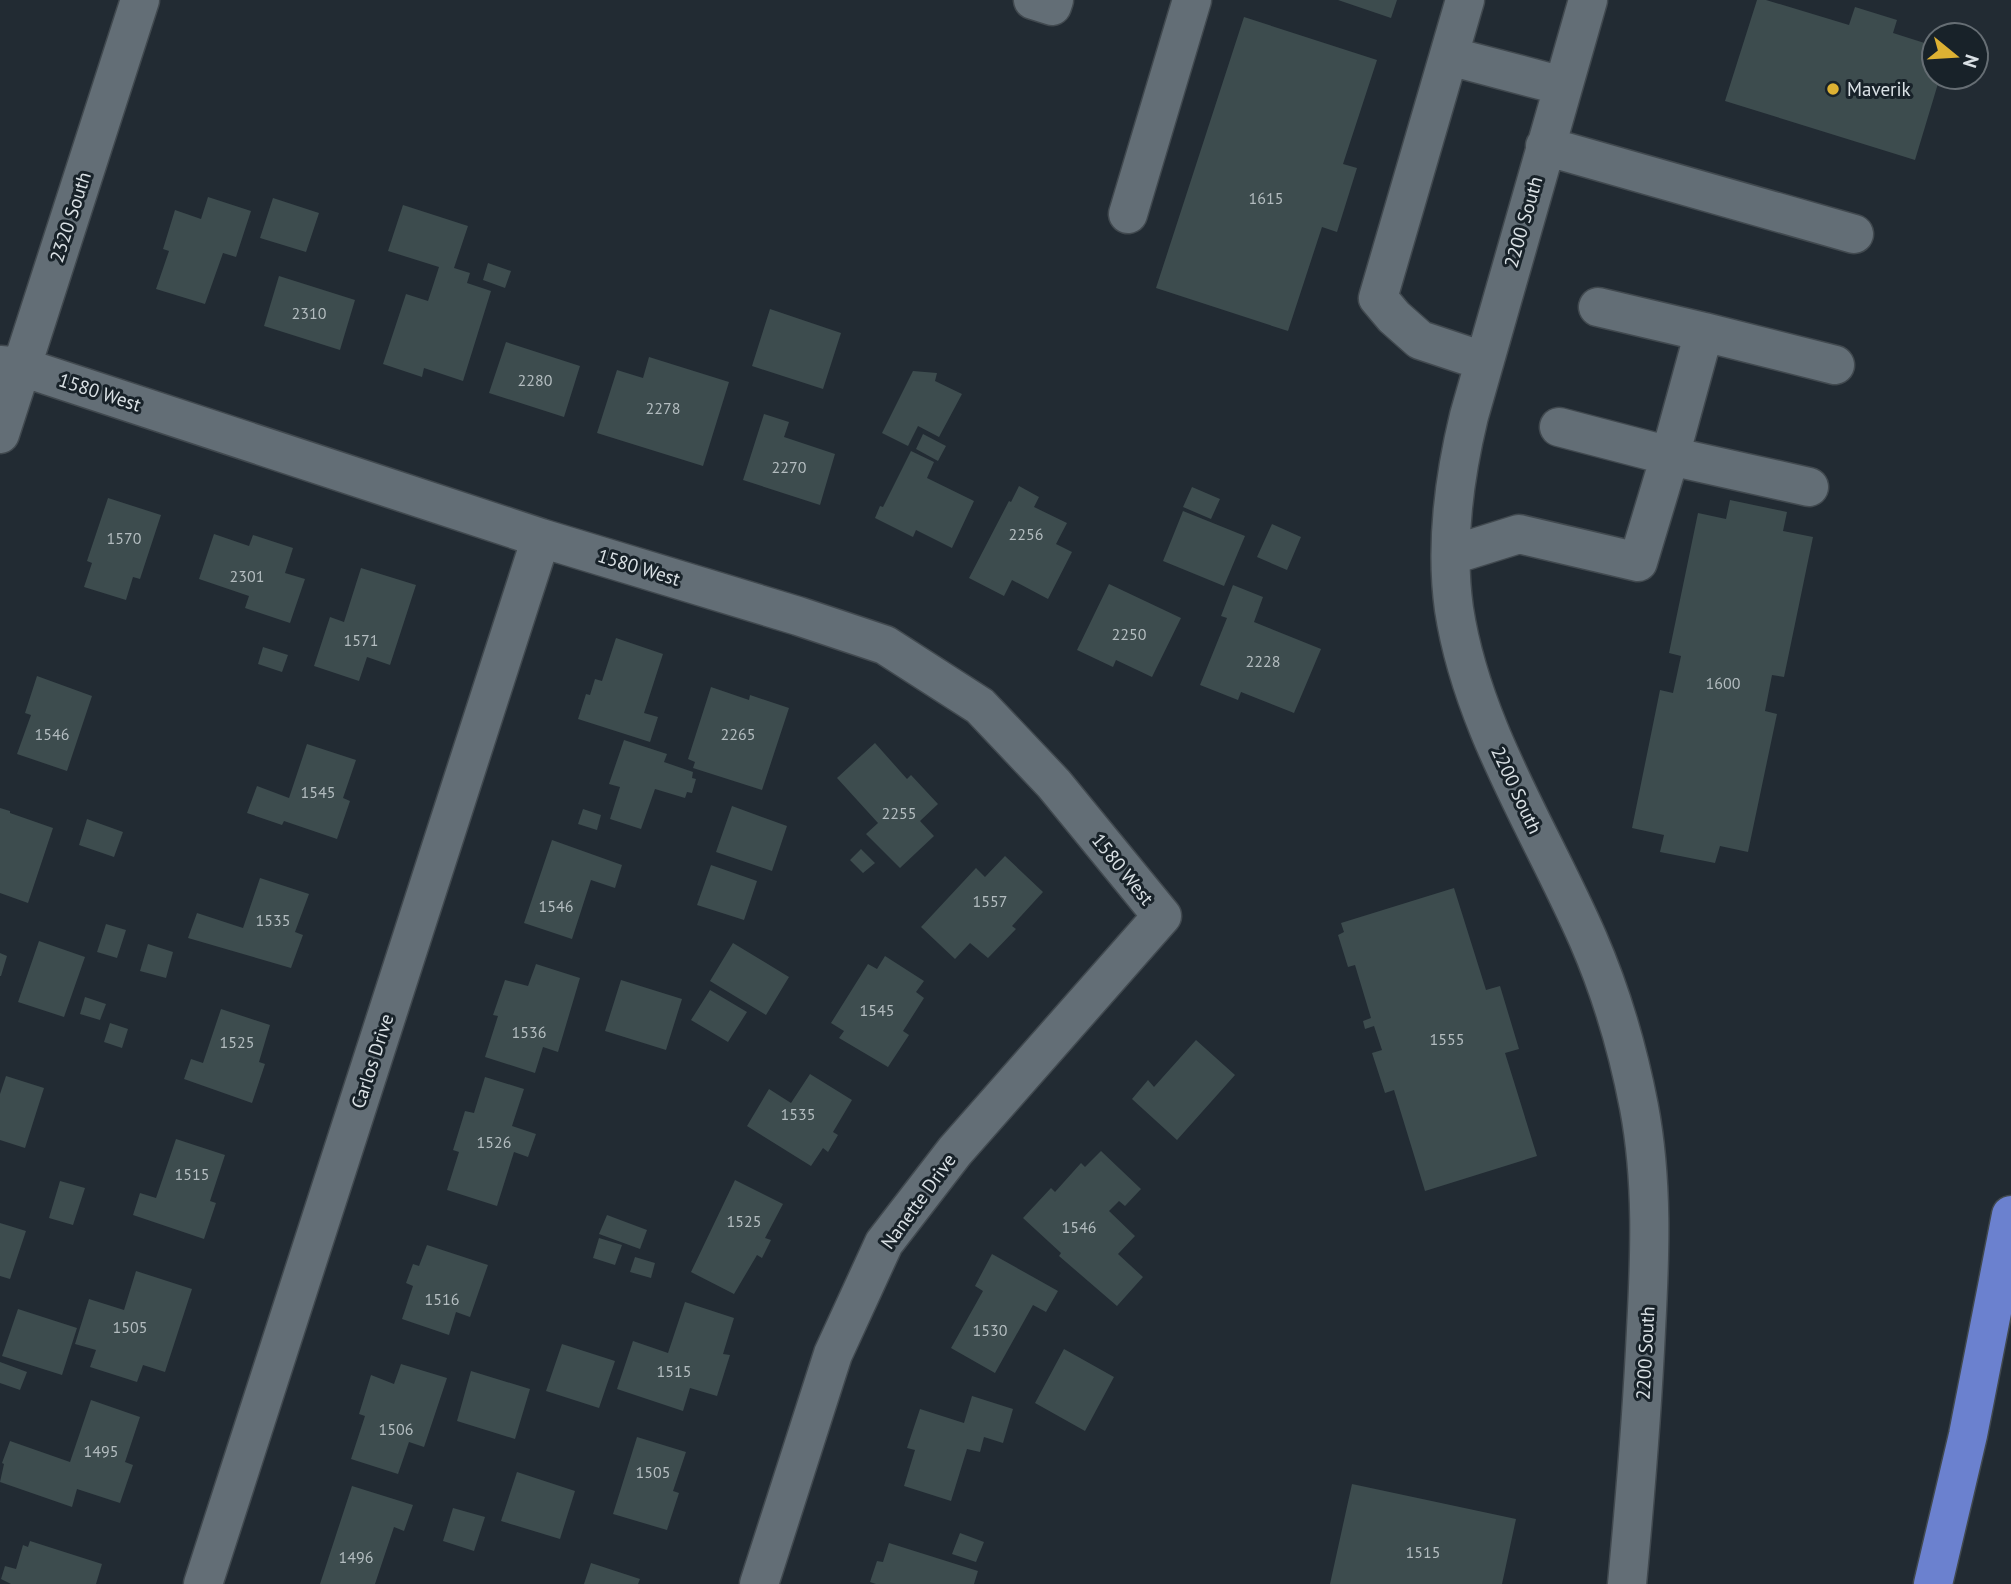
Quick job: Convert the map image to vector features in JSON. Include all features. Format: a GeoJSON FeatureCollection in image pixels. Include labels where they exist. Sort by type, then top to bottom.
{"type":"FeatureCollection","features":[{"type":"Feature","properties":{"kind":"highway"},"geometry":{"type":"LineString","coordinates":[[1933,1584],[1968,1434],[2011,1215]]}},
{"type":"Feature","properties":{"kind":"street","name":"2320 South"},"geometry":{"type":"LineString","coordinates":[[0,434],[11,366],[140,0]]}},
{"type":"Feature","properties":{"kind":"street"},"geometry":{"type":"LineString","coordinates":[[1033,0],[1052,6],[1054,0]]}},
{"type":"Feature","properties":{"kind":"street"},"geometry":{"type":"LineString","coordinates":[[1128,214],[1192,0]]}},
{"type":"Feature","properties":{"kind":"street"},"geometry":{"type":"LineString","coordinates":[[1465,0],[1378,298],[1420,341],[1483,361]]}},
{"type":"Feature","properties":{"kind":"street","name":"2200 South"},"geometry":{"type":"LineString","coordinates":[[1588,0],[1483,361],[1460,456],[1453,509],[1452,555],[1454,607],[1469,673],[1499,752],[1589,942],[1618,1022],[1639,1107],[1649,1178],[1649,1268],[1641,1434],[1627,1584]]}},
{"type":"Feature","properties":{"kind":"street"},"geometry":{"type":"LineString","coordinates":[[1449,56],[1563,86]]}},
{"type":"Feature","properties":{"kind":"street"},"geometry":{"type":"LineString","coordinates":[[1545,146],[1854,234]]}},
{"type":"Feature","properties":{"kind":"street"},"geometry":{"type":"LineString","coordinates":[[1598,307],[1835,365]]}},
{"type":"Feature","properties":{"kind":"street"},"geometry":{"type":"LineString","coordinates":[[1452,555],[1520,534],[1638,562],[1704,332]]}},
{"type":"Feature","properties":{"kind":"street","name":"1580 West"},"geometry":{"type":"LineString","coordinates":[[11,366],[541,538],[885,645],[980,706],[1054,784],[1162,916]]}},
{"type":"Feature","properties":{"kind":"street"},"geometry":{"type":"LineString","coordinates":[[1559,427],[1670,456],[1809,487]]}},
{"type":"Feature","properties":{"kind":"street","name":"Carlos Drive"},"geometry":{"type":"LineString","coordinates":[[203,1584],[541,538]]}},
{"type":"Feature","properties":{"kind":"street","name":"Nanette Drive"},"geometry":{"type":"LineString","coordinates":[[759,1584],[833,1354],[884,1243],[955,1151],[1162,916]]}},
{"type":"Feature","properties":{"kind":"building"},"geometry":{"type":"Polygon","coordinates":[[[1338,0],[1397,0],[1391,18],[1338,0]]]}},
{"type":"Feature","properties":{"kind":"building","name":"Maverik"},"geometry":{"type":"Polygon","coordinates":[[[1757,0],[1766,0],[1849,25],[1855,7],[1897,20],[1893,33],[1920,42],[1920,91],[1936,91],[1915,160],[1725,101],[1757,0]]]}},
{"type":"Feature","properties":{"kind":"building"},"geometry":{"type":"Polygon","coordinates":[[[1244,17],[1377,60],[1343,164],[1357,168],[1337,232],[1322,227],[1288,331],[1156,288],[1244,17]]]}},
{"type":"Feature","properties":{"kind":"building"},"geometry":{"type":"Polygon","coordinates":[[[208,197],[251,211],[236,257],[223,253],[205,304],[156,289],[169,251],[163,249],[175,210],[201,219],[208,197]]]}},
{"type":"Feature","properties":{"kind":"building"},"geometry":{"type":"Polygon","coordinates":[[[273,198],[319,213],[306,252],[260,238],[273,198]]]}},
{"type":"Feature","properties":{"kind":"building"},"geometry":{"type":"Polygon","coordinates":[[[403,205],[468,226],[454,268],[470,273],[467,283],[491,291],[463,381],[424,368],[422,377],[383,364],[406,294],[428,301],[439,267],[388,251],[403,205]]]}},
{"type":"Feature","properties":{"kind":"building"},"geometry":{"type":"Polygon","coordinates":[[[488,263],[511,271],[505,288],[483,280],[488,263]]]}},
{"type":"Feature","properties":{"kind":"building"},"geometry":{"type":"Polygon","coordinates":[[[279,276],[355,300],[340,350],[264,326],[279,276]]]}},
{"type":"Feature","properties":{"kind":"building"},"geometry":{"type":"Polygon","coordinates":[[[770,309],[841,333],[823,389],[752,366],[770,309]]]}},
{"type":"Feature","properties":{"kind":"building"},"geometry":{"type":"Polygon","coordinates":[[[506,342],[580,366],[564,417],[489,393],[506,342]]]}},
{"type":"Feature","properties":{"kind":"building"},"geometry":{"type":"Polygon","coordinates":[[[649,357],[729,382],[703,466],[597,433],[617,370],[643,378],[649,357]]]}},
{"type":"Feature","properties":{"kind":"building"},"geometry":{"type":"Polygon","coordinates":[[[913,371],[937,373],[935,381],[962,394],[939,437],[918,426],[908,446],[882,433],[913,371]]]}},
{"type":"Feature","properties":{"kind":"building"},"geometry":{"type":"Polygon","coordinates":[[[764,414],[789,422],[784,437],[835,454],[820,505],[743,480],[764,414]]]}},
{"type":"Feature","properties":{"kind":"building"},"geometry":{"type":"Polygon","coordinates":[[[923,434],[946,446],[938,461],[916,449],[923,434]]]}},
{"type":"Feature","properties":{"kind":"building"},"geometry":{"type":"Polygon","coordinates":[[[911,451],[934,462],[927,478],[974,501],[952,548],[916,530],[913,537],[875,518],[911,451]]]}},
{"type":"Feature","properties":{"kind":"building"},"geometry":{"type":"Polygon","coordinates":[[[1019,486],[1039,497],[1034,507],[1067,523],[1056,544],[1072,552],[1048,599],[1012,580],[1004,596],[969,578],[1019,486]]]}},
{"type":"Feature","properties":{"kind":"building"},"geometry":{"type":"Polygon","coordinates":[[[1192,487],[1220,499],[1211,519],[1183,507],[1192,487]]]}},
{"type":"Feature","properties":{"kind":"building"},"geometry":{"type":"Polygon","coordinates":[[[108,498],[161,515],[140,579],[133,577],[126,600],[84,587],[92,563],[87,561],[108,498]]]}},
{"type":"Feature","properties":{"kind":"building"},"geometry":{"type":"Polygon","coordinates":[[[1730,500],[1787,512],[1783,531],[1813,537],[1784,677],[1772,675],[1765,711],[1777,714],[1748,852],[1720,846],[1715,863],[1660,852],[1664,835],[1632,828],[1660,690],[1673,693],[1681,656],[1669,653],[1698,513],[1726,519],[1730,500]]]}},
{"type":"Feature","properties":{"kind":"building"},"geometry":{"type":"Polygon","coordinates":[[[1183,511],[1245,536],[1224,586],[1163,561],[1183,511]]]}},
{"type":"Feature","properties":{"kind":"building"},"geometry":{"type":"Polygon","coordinates":[[[1272,524],[1301,537],[1287,570],[1257,557],[1272,524]]]}},
{"type":"Feature","properties":{"kind":"building"},"geometry":{"type":"Polygon","coordinates":[[[214,534],[249,546],[253,535],[293,548],[285,573],[305,579],[290,623],[245,608],[249,596],[199,579],[214,534]]]}},
{"type":"Feature","properties":{"kind":"building"},"geometry":{"type":"Polygon","coordinates":[[[361,568],[416,585],[390,665],[367,657],[359,681],[314,666],[330,617],[344,622],[361,568]]]}},
{"type":"Feature","properties":{"kind":"building"},"geometry":{"type":"Polygon","coordinates":[[[1109,584],[1181,618],[1152,677],[1116,660],[1113,667],[1077,650],[1109,584]]]}},
{"type":"Feature","properties":{"kind":"building"},"geometry":{"type":"Polygon","coordinates":[[[1233,585],[1263,597],[1254,622],[1321,649],[1294,713],[1241,692],[1238,700],[1200,685],[1227,618],[1221,616],[1233,585]]]}},
{"type":"Feature","properties":{"kind":"building"},"geometry":{"type":"Polygon","coordinates":[[[616,638],[663,654],[644,713],[658,717],[650,742],[578,719],[586,694],[590,695],[595,679],[602,681],[616,638]]]}},
{"type":"Feature","properties":{"kind":"building"},"geometry":{"type":"Polygon","coordinates":[[[263,647],[288,655],[282,672],[258,664],[263,647]]]}},
{"type":"Feature","properties":{"kind":"building"},"geometry":{"type":"Polygon","coordinates":[[[37,676],[92,696],[67,771],[17,754],[31,715],[25,713],[37,676]]]}},
{"type":"Feature","properties":{"kind":"building"},"geometry":{"type":"Polygon","coordinates":[[[711,687],[749,700],[750,695],[789,708],[762,790],[693,768],[695,762],[688,759],[711,687]]]}},
{"type":"Feature","properties":{"kind":"building"},"geometry":{"type":"Polygon","coordinates":[[[624,740],[667,754],[664,762],[693,772],[692,778],[696,779],[692,793],[687,792],[685,798],[655,789],[641,829],[610,819],[620,787],[609,784],[624,740]]]}},
{"type":"Feature","properties":{"kind":"building"},"geometry":{"type":"Polygon","coordinates":[[[875,743],[907,779],[911,775],[938,804],[920,821],[934,836],[900,868],[866,834],[878,823],[837,778],[875,743]]]}},
{"type":"Feature","properties":{"kind":"building"},"geometry":{"type":"Polygon","coordinates":[[[307,744],[356,760],[343,798],[350,801],[337,839],[284,821],[282,825],[247,813],[257,786],[289,798],[307,744]]]}},
{"type":"Feature","properties":{"kind":"building"},"geometry":{"type":"Polygon","coordinates":[[[732,806],[787,826],[772,871],[716,852],[732,806]]]}},
{"type":"Feature","properties":{"kind":"building"},"geometry":{"type":"Polygon","coordinates":[[[0,808],[53,828],[28,903],[0,893],[0,808]]]}},
{"type":"Feature","properties":{"kind":"building"},"geometry":{"type":"Polygon","coordinates":[[[583,809],[601,815],[597,830],[578,824],[583,809]]]}},
{"type":"Feature","properties":{"kind":"building"},"geometry":{"type":"Polygon","coordinates":[[[87,819],[123,832],[114,857],[79,845],[87,819]]]}},
{"type":"Feature","properties":{"kind":"building"},"geometry":{"type":"Polygon","coordinates":[[[552,840],[622,865],[615,888],[591,880],[572,939],[524,923],[552,840]]]}},
{"type":"Feature","properties":{"kind":"building"},"geometry":{"type":"Polygon","coordinates":[[[861,849],[875,863],[863,873],[850,860],[861,849]]]}},
{"type":"Feature","properties":{"kind":"building"},"geometry":{"type":"Polygon","coordinates":[[[1005,856],[1043,892],[1012,926],[1016,929],[988,958],[970,943],[955,959],[921,927],[976,868],[985,877],[1005,856]]]}},
{"type":"Feature","properties":{"kind":"building"},"geometry":{"type":"Polygon","coordinates":[[[711,865],[757,881],[744,920],[697,905],[711,865]]]}},
{"type":"Feature","properties":{"kind":"building"},"geometry":{"type":"Polygon","coordinates":[[[260,878],[309,894],[295,932],[303,935],[291,968],[188,938],[197,913],[243,928],[260,878]]]}},
{"type":"Feature","properties":{"kind":"building"},"geometry":{"type":"Polygon","coordinates":[[[1454,888],[1486,990],[1500,986],[1519,1049],[1505,1053],[1537,1156],[1425,1191],[1394,1090],[1385,1093],[1372,1053],[1382,1050],[1374,1026],[1365,1029],[1363,1021],[1371,1018],[1355,965],[1348,967],[1338,935],[1344,932],[1341,923],[1454,888]]]}},
{"type":"Feature","properties":{"kind":"building"},"geometry":{"type":"Polygon","coordinates":[[[106,924],[126,930],[117,958],[97,952],[106,924]]]}},
{"type":"Feature","properties":{"kind":"building"},"geometry":{"type":"Polygon","coordinates":[[[39,941],[85,957],[64,1017],[18,1002],[39,941]]]}},
{"type":"Feature","properties":{"kind":"building"},"geometry":{"type":"Polygon","coordinates":[[[733,943],[789,977],[766,1015],[710,981],[733,943]]]}},
{"type":"Feature","properties":{"kind":"building"},"geometry":{"type":"Polygon","coordinates":[[[148,944],[173,952],[166,978],[140,971],[148,944]]]}},
{"type":"Feature","properties":{"kind":"building"},"geometry":{"type":"Polygon","coordinates":[[[0,953],[7,956],[1,976],[0,976],[0,953]]]}},
{"type":"Feature","properties":{"kind":"building"},"geometry":{"type":"Polygon","coordinates":[[[885,956],[924,981],[916,992],[924,998],[903,1031],[909,1035],[888,1067],[839,1038],[844,1031],[831,1023],[868,964],[877,969],[885,956]]]}},
{"type":"Feature","properties":{"kind":"building"},"geometry":{"type":"Polygon","coordinates":[[[536,964],[580,978],[558,1052],[543,1047],[535,1073],[485,1057],[498,1016],[493,1015],[505,980],[528,986],[536,964]]]}},
{"type":"Feature","properties":{"kind":"building"},"geometry":{"type":"Polygon","coordinates":[[[621,980],[682,999],[666,1050],[605,1031],[621,980]]]}},
{"type":"Feature","properties":{"kind":"building"},"geometry":{"type":"Polygon","coordinates":[[[710,990],[747,1012],[728,1042],[691,1020],[710,990]]]}},
{"type":"Feature","properties":{"kind":"building"},"geometry":{"type":"Polygon","coordinates":[[[85,997],[106,1004],[100,1020],[80,1014],[85,997]]]}},
{"type":"Feature","properties":{"kind":"building"},"geometry":{"type":"Polygon","coordinates":[[[221,1009],[270,1025],[259,1062],[265,1064],[252,1103],[184,1079],[191,1059],[203,1063],[221,1009]]]}},
{"type":"Feature","properties":{"kind":"building"},"geometry":{"type":"Polygon","coordinates":[[[110,1023],[128,1029],[122,1048],[104,1042],[110,1023]]]}},
{"type":"Feature","properties":{"kind":"building"},"geometry":{"type":"Polygon","coordinates":[[[1196,1040],[1235,1075],[1177,1140],[1132,1099],[1148,1080],[1154,1087],[1196,1040]]]}},
{"type":"Feature","properties":{"kind":"building"},"geometry":{"type":"Polygon","coordinates":[[[810,1074],[852,1100],[833,1132],[838,1135],[828,1152],[823,1148],[811,1166],[747,1126],[769,1089],[791,1103],[810,1074]]]}},
{"type":"Feature","properties":{"kind":"building"},"geometry":{"type":"Polygon","coordinates":[[[6,1076],[44,1088],[25,1148],[0,1140],[0,1094],[6,1076]]]}},
{"type":"Feature","properties":{"kind":"building"},"geometry":{"type":"Polygon","coordinates":[[[485,1077],[524,1089],[512,1126],[536,1134],[528,1157],[514,1152],[497,1206],[447,1190],[459,1152],[453,1150],[465,1111],[474,1113],[485,1077]]]}},
{"type":"Feature","properties":{"kind":"building"},"geometry":{"type":"Polygon","coordinates":[[[176,1139],[225,1155],[210,1201],[216,1203],[204,1239],[133,1215],[140,1193],[156,1198],[176,1139]]]}},
{"type":"Feature","properties":{"kind":"building"},"geometry":{"type":"Polygon","coordinates":[[[1101,1151],[1141,1189],[1125,1206],[1119,1201],[1109,1211],[1135,1236],[1118,1254],[1143,1277],[1117,1306],[1059,1256],[1061,1253],[1023,1218],[1051,1188],[1055,1192],[1081,1163],[1085,1167],[1101,1151]]]}},
{"type":"Feature","properties":{"kind":"building"},"geometry":{"type":"Polygon","coordinates":[[[735,1180],[783,1204],[765,1238],[771,1240],[762,1258],[757,1255],[734,1294],[691,1272],[735,1180]]]}},
{"type":"Feature","properties":{"kind":"building"},"geometry":{"type":"Polygon","coordinates":[[[60,1181],[85,1188],[73,1225],[49,1218],[60,1181]]]}},
{"type":"Feature","properties":{"kind":"building"},"geometry":{"type":"Polygon","coordinates":[[[607,1215],[647,1230],[640,1249],[599,1234],[607,1215]]]}},
{"type":"Feature","properties":{"kind":"building"},"geometry":{"type":"Polygon","coordinates":[[[0,1223],[26,1231],[10,1279],[0,1276],[0,1223]]]}},
{"type":"Feature","properties":{"kind":"building"},"geometry":{"type":"Polygon","coordinates":[[[599,1238],[622,1245],[615,1265],[593,1258],[599,1238]]]}},
{"type":"Feature","properties":{"kind":"building"},"geometry":{"type":"Polygon","coordinates":[[[427,1245],[488,1265],[470,1317],[456,1312],[449,1335],[402,1319],[413,1286],[406,1283],[413,1264],[419,1266],[427,1245]]]}},
{"type":"Feature","properties":{"kind":"building"},"geometry":{"type":"Polygon","coordinates":[[[992,1254],[1058,1291],[1046,1312],[1033,1305],[995,1373],[951,1348],[983,1291],[975,1286],[992,1254]]]}},
{"type":"Feature","properties":{"kind":"building"},"geometry":{"type":"Polygon","coordinates":[[[635,1257],[655,1263],[651,1278],[630,1272],[635,1257]]]}},
{"type":"Feature","properties":{"kind":"building"},"geometry":{"type":"Polygon","coordinates":[[[136,1271],[192,1289],[165,1372],[143,1365],[137,1382],[90,1367],[96,1350],[75,1344],[89,1299],[124,1310],[136,1271]]]}},
{"type":"Feature","properties":{"kind":"building"},"geometry":{"type":"Polygon","coordinates":[[[685,1302],[734,1318],[723,1354],[730,1355],[717,1396],[690,1388],[683,1411],[617,1389],[633,1341],[668,1353],[685,1302]]]}},
{"type":"Feature","properties":{"kind":"building"},"geometry":{"type":"Polygon","coordinates":[[[18,1309],[77,1328],[62,1375],[2,1356],[18,1309]]]}},
{"type":"Feature","properties":{"kind":"building"},"geometry":{"type":"Polygon","coordinates":[[[562,1344],[615,1361],[599,1408],[546,1391],[562,1344]]]}},
{"type":"Feature","properties":{"kind":"building"},"geometry":{"type":"Polygon","coordinates":[[[1064,1349],[1114,1377],[1085,1431],[1035,1403],[1064,1349]]]}},
{"type":"Feature","properties":{"kind":"building"},"geometry":{"type":"Polygon","coordinates":[[[0,1362],[27,1372],[20,1390],[0,1383],[0,1362]]]}},
{"type":"Feature","properties":{"kind":"building"},"geometry":{"type":"Polygon","coordinates":[[[401,1364],[447,1378],[424,1447],[409,1442],[398,1474],[351,1459],[365,1416],[359,1414],[371,1375],[394,1384],[401,1364]]]}},
{"type":"Feature","properties":{"kind":"building"},"geometry":{"type":"Polygon","coordinates":[[[471,1371],[530,1389],[515,1439],[457,1421],[471,1371]]]}},
{"type":"Feature","properties":{"kind":"building"},"geometry":{"type":"Polygon","coordinates":[[[972,1396],[1013,1409],[1003,1443],[984,1437],[980,1452],[967,1449],[951,1501],[904,1486],[915,1450],[907,1448],[920,1409],[964,1423],[972,1396]]]}},
{"type":"Feature","properties":{"kind":"building"},"geometry":{"type":"Polygon","coordinates":[[[91,1400],[140,1417],[125,1462],[133,1465],[120,1503],[77,1489],[72,1507],[0,1482],[2,1463],[10,1441],[70,1462],[91,1400]]]}},
{"type":"Feature","properties":{"kind":"building"},"geometry":{"type":"Polygon","coordinates":[[[637,1437],[686,1452],[673,1491],[679,1493],[667,1530],[613,1514],[637,1437]]]}},
{"type":"Feature","properties":{"kind":"building"},"geometry":{"type":"Polygon","coordinates":[[[517,1472],[575,1491],[560,1539],[501,1521],[517,1472]]]}},
{"type":"Feature","properties":{"kind":"building"},"geometry":{"type":"Polygon","coordinates":[[[1352,1484],[1516,1519],[1502,1584],[1330,1584],[1352,1484]]]}},
{"type":"Feature","properties":{"kind":"building"},"geometry":{"type":"Polygon","coordinates":[[[352,1486],[413,1505],[404,1531],[394,1527],[375,1584],[320,1584],[352,1486]]]}},
{"type":"Feature","properties":{"kind":"building"},"geometry":{"type":"Polygon","coordinates":[[[453,1508],[485,1517],[474,1551],[443,1541],[453,1508]]]}},
{"type":"Feature","properties":{"kind":"building"},"geometry":{"type":"Polygon","coordinates":[[[960,1533],[984,1542],[976,1562],[952,1554],[960,1533]]]}},
{"type":"Feature","properties":{"kind":"building"},"geometry":{"type":"Polygon","coordinates":[[[30,1541],[102,1564],[96,1584],[11,1584],[1,1579],[5,1566],[16,1569],[23,1545],[28,1547],[30,1541]]]}},
{"type":"Feature","properties":{"kind":"building"},"geometry":{"type":"Polygon","coordinates":[[[889,1543],[978,1571],[974,1584],[870,1582],[877,1561],[883,1562],[889,1543]]]}},
{"type":"Feature","properties":{"kind":"building"},"geometry":{"type":"Polygon","coordinates":[[[591,1563],[640,1579],[638,1584],[584,1584],[591,1563]]]}},
{"type":"Feature","properties":{"kind":"place","name":"Maverik"},"geometry":{"type":"Point","coordinates":[1833,89]}}]}
